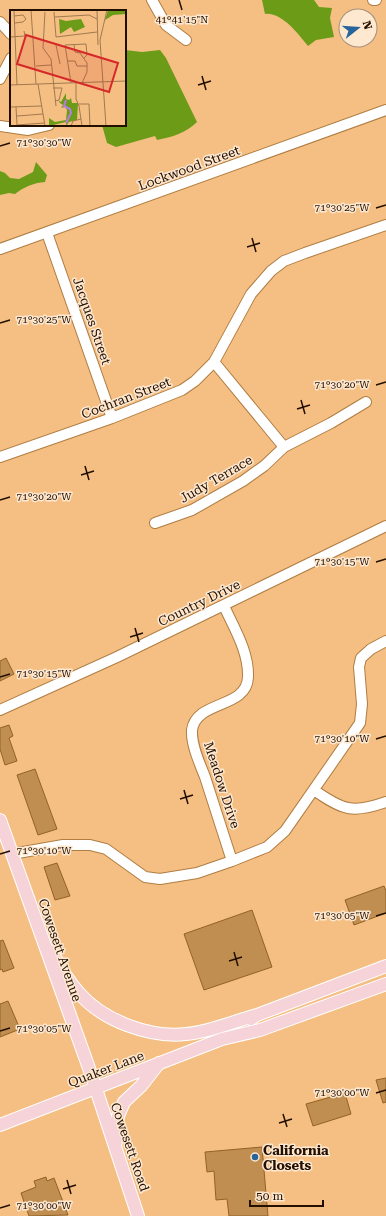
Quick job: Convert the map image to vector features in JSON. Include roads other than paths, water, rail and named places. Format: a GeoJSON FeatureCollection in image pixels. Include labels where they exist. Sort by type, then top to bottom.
{"type":"FeatureCollection","features":[{"type":"Feature","properties":{"kind":"main road","name":"Cowesett Avenue"},"geometry":{"type":"LineString","coordinates":[[0,820],[95,1088]]}},
{"type":"Feature","properties":{"kind":"main road"},"geometry":{"type":"LineString","coordinates":[[36,924],[68,981],[80,995],[109,1017],[122,1024],[158,1032],[187,1034],[257,1015]]}},
{"type":"Feature","properties":{"kind":"main road","name":"Quaker Lane"},"geometry":{"type":"LineString","coordinates":[[222,1039],[257,1015],[386,966]]}},
{"type":"Feature","properties":{"kind":"main road","name":"Quaker Lane"},"geometry":{"type":"LineString","coordinates":[[0,1125],[222,1039],[260,1030],[386,984]]}},
{"type":"Feature","properties":{"kind":"main road"},"geometry":{"type":"LineString","coordinates":[[116,1147],[118,1116],[124,1102],[141,1086],[160,1062]]}},
{"type":"Feature","properties":{"kind":"main road","name":"Cowesett Road"},"geometry":{"type":"LineString","coordinates":[[95,1088],[138,1216]]}},
{"type":"Feature","properties":{"kind":"street"},"geometry":{"type":"LineString","coordinates":[[152,0],[166,25],[186,40]]}},
{"type":"Feature","properties":{"kind":"street"},"geometry":{"type":"LineString","coordinates":[[0,22],[10,33]]}},
{"type":"Feature","properties":{"kind":"street"},"geometry":{"type":"LineString","coordinates":[[0,79],[10,60]]}},
{"type":"Feature","properties":{"kind":"street","name":"Lockwood Street"},"geometry":{"type":"LineString","coordinates":[[0,249],[386,110]]}},
{"type":"Feature","properties":{"kind":"street"},"geometry":{"type":"LineString","coordinates":[[0,126],[28,130],[45,126]]}},
{"type":"Feature","properties":{"kind":"street","name":"Cochran Street"},"geometry":{"type":"LineString","coordinates":[[0,457],[112,418],[182,390],[195,381],[214,362],[250,294],[271,271],[284,261],[386,225]]}},
{"type":"Feature","properties":{"kind":"street","name":"Jacques Street"},"geometry":{"type":"LineString","coordinates":[[47,233],[112,418]]}},
{"type":"Feature","properties":{"kind":"street"},"geometry":{"type":"LineString","coordinates":[[214,362],[284,447]]}},
{"type":"Feature","properties":{"kind":"street","name":"Judy Terrace"},"geometry":{"type":"LineString","coordinates":[[155,523],[192,510],[243,481],[264,466],[284,447],[331,423],[366,402]]}},
{"type":"Feature","properties":{"kind":"street","name":"Country Drive"},"geometry":{"type":"LineString","coordinates":[[0,710],[224,606],[386,526]]}},
{"type":"Feature","properties":{"kind":"street","name":"Meadow Drive"},"geometry":{"type":"LineString","coordinates":[[224,606],[241,644],[247,663],[248,678],[246,687],[239,695],[203,713],[194,725],[192,732],[198,756],[232,861]]}},
{"type":"Feature","properties":{"kind":"street"},"geometry":{"type":"LineString","coordinates":[[12,854],[63,845],[90,845],[106,849],[145,877],[160,879],[176,878],[197,873],[267,847],[277,839],[314,790],[360,722],[362,704],[359,667],[361,658],[370,649],[386,641]]}},
{"type":"Feature","properties":{"kind":"street"},"geometry":{"type":"LineString","coordinates":[[314,790],[333,804],[344,808],[361,810],[386,802]]}},
{"type":"Feature","properties":{"kind":"place","name":"California Closets"},"geometry":{"type":"Point","coordinates":[255,1157]}}]}
